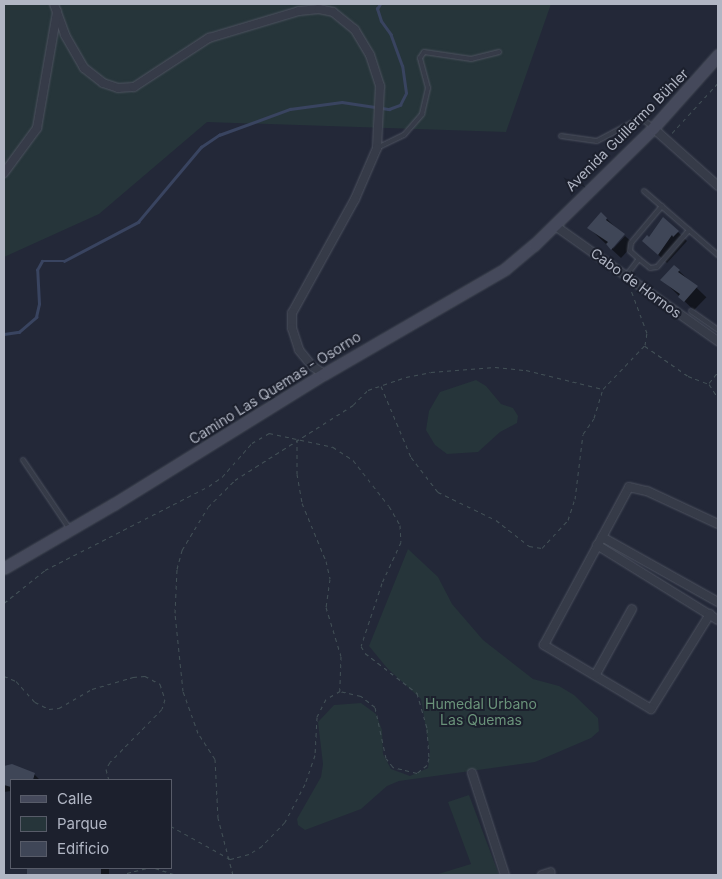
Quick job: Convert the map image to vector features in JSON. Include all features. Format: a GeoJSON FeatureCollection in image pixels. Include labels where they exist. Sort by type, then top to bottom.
{"type":"FeatureCollection","features":[{"type":"Feature","properties":{"kind":"main road","name":"Avenida Guillermo Bühler"},"geometry":{"type":"LineString","coordinates":[[554,225],[654,128],[718,55]]}},
{"type":"Feature","properties":{"kind":"main road","name":"Camino Las Quemas - Osorno"},"geometry":{"type":"LineString","coordinates":[[4,568],[324,374],[505,269],[554,225]]}},
{"type":"Feature","properties":{"kind":"street"},"geometry":{"type":"LineString","coordinates":[[56,6],[65,35],[84,68],[103,84],[118,88],[134,87],[210,38],[299,11],[326,10],[339,16],[355,30],[374,64],[382,98],[377,148],[355,199],[292,313],[292,328],[299,350],[307,361],[324,374]]}},
{"type":"Feature","properties":{"kind":"street"},"geometry":{"type":"LineString","coordinates":[[4,172],[37,128],[56,6]]}},
{"type":"Feature","properties":{"kind":"street"},"geometry":{"type":"LineString","coordinates":[[654,128],[718,184]]}},
{"type":"Feature","properties":{"kind":"street","name":"Cabo de Hornos"},"geometry":{"type":"LineString","coordinates":[[554,225],[718,342]]}},
{"type":"Feature","properties":{"kind":"street"},"geometry":{"type":"LineString","coordinates":[[710,614],[651,708],[544,645],[629,487],[647,491],[718,524]]}},
{"type":"Feature","properties":{"kind":"street"},"geometry":{"type":"LineString","coordinates":[[602,537],[718,602]]}},
{"type":"Feature","properties":{"kind":"street"},"geometry":{"type":"LineString","coordinates":[[597,546],[718,620]]}},
{"type":"Feature","properties":{"kind":"street"},"geometry":{"type":"LineString","coordinates":[[596,674],[632,609]]}},
{"type":"Feature","properties":{"kind":"street"},"geometry":{"type":"LineString","coordinates":[[472,774],[505,875]]}},
{"type":"Feature","properties":{"kind":"street"},"geometry":{"type":"LineString","coordinates":[[542,875],[551,872]]}},
{"type":"Feature","properties":{"kind":"lane"},"geometry":{"type":"LineString","coordinates":[[377,148],[404,136],[422,114],[428,88],[420,58],[424,52],[471,59],[499,52]]}},
{"type":"Feature","properties":{"kind":"lane"},"geometry":{"type":"LineString","coordinates":[[560,136],[602,140],[641,120],[654,128]]}},
{"type":"Feature","properties":{"kind":"lane"},"geometry":{"type":"LineString","coordinates":[[644,191],[718,255]]}},
{"type":"Feature","properties":{"kind":"lane"},"geometry":{"type":"LineString","coordinates":[[662,206],[631,243],[630,251],[650,268],[657,267],[689,230]]}},
{"type":"Feature","properties":{"kind":"lane"},"geometry":{"type":"LineString","coordinates":[[626,276],[639,259]]}},
{"type":"Feature","properties":{"kind":"lane"},"geometry":{"type":"LineString","coordinates":[[691,311],[718,330]]}},
{"type":"Feature","properties":{"kind":"lane"},"geometry":{"type":"LineString","coordinates":[[22,460],[69,528]]}},
{"type":"Feature","properties":{"kind":"path"},"geometry":{"type":"LineString","coordinates":[[666,139],[718,83]]}},
{"type":"Feature","properties":{"kind":"path"},"geometry":{"type":"LineString","coordinates":[[381,385],[411,457],[438,492],[496,520],[529,546],[542,548],[568,520],[575,499],[583,434],[594,418],[603,389],[645,346],[647,333],[626,276]]}},
{"type":"Feature","properties":{"kind":"path"},"geometry":{"type":"LineString","coordinates":[[645,346],[688,376],[708,384],[718,398]]}},
{"type":"Feature","properties":{"kind":"path"},"geometry":{"type":"LineString","coordinates":[[234,875],[221,834],[215,800],[215,759],[198,733],[183,690],[175,613],[177,569],[182,550],[192,531],[223,489],[275,457],[297,438],[353,405],[368,390],[430,372],[495,368],[526,370],[603,389]]}},
{"type":"Feature","properties":{"kind":"path"},"geometry":{"type":"LineString","coordinates":[[708,384],[718,372]]}},
{"type":"Feature","properties":{"kind":"path"},"geometry":{"type":"LineString","coordinates":[[4,603],[45,570],[209,486],[222,477],[252,443],[269,433],[333,447],[353,460],[400,525],[401,542],[382,583],[361,646],[365,652],[410,685],[421,700],[429,758],[423,770],[417,773],[404,771],[388,763],[375,707],[361,696],[340,690],[326,699],[317,717],[313,769],[285,822],[262,846],[249,854],[230,859],[172,827]]}},
{"type":"Feature","properties":{"kind":"path"},"geometry":{"type":"LineString","coordinates":[[297,438],[297,474],[302,503],[326,561],[330,579],[326,607],[341,656],[340,690]]}},
{"type":"Feature","properties":{"kind":"path"},"geometry":{"type":"LineString","coordinates":[[4,676],[16,681],[35,702],[50,709],[59,708],[92,689],[133,677],[145,676],[160,684],[164,699],[162,709],[110,762],[106,768],[109,779]]}},
{"type":"Feature","properties":{"kind":"path"},"geometry":{"type":"LineString","coordinates":[[119,875],[144,869]]}},
{"type":"Feature","properties":{"kind":"green space"},"geometry":{"type":"Polygon","coordinates":[[[4,4],[551,4],[506,132],[207,122],[99,214],[4,257],[4,4]]]}},
{"type":"Feature","properties":{"kind":"green space"},"geometry":{"type":"Polygon","coordinates":[[[476,380],[486,386],[501,404],[513,408],[518,416],[517,423],[500,432],[478,452],[447,454],[435,445],[426,430],[429,411],[440,392],[476,380]]]}},
{"type":"Feature","properties":{"kind":"green space","name":"Humedal Urbano Las Quemas"},"geometry":{"type":"Polygon","coordinates":[[[408,549],[438,577],[452,604],[483,640],[533,679],[559,686],[574,695],[598,718],[599,731],[591,738],[535,762],[399,781],[387,786],[361,809],[305,830],[298,825],[297,819],[321,777],[323,764],[318,722],[334,705],[361,703],[376,714],[382,730],[383,754],[391,769],[410,776],[428,768],[430,752],[421,699],[387,668],[369,646],[408,549]]]}},
{"type":"Feature","properties":{"kind":"green space"},"geometry":{"type":"Polygon","coordinates":[[[469,795],[499,875],[435,875],[471,864],[448,802],[469,795]]]}},
{"type":"Feature","properties":{"kind":"building"},"geometry":{"type":"Polygon","coordinates":[[[601,212],[607,218],[606,220],[625,234],[611,250],[606,244],[608,242],[587,228],[601,212]]]}},
{"type":"Feature","properties":{"kind":"building"},"geometry":{"type":"Polygon","coordinates":[[[663,217],[679,231],[673,237],[672,235],[658,255],[642,241],[647,235],[649,237],[663,217]]]}},
{"type":"Feature","properties":{"kind":"building"},"geometry":{"type":"Polygon","coordinates":[[[674,265],[680,270],[678,272],[698,286],[684,302],[678,297],[680,294],[660,280],[674,265]]]}},
{"type":"Feature","properties":{"kind":"building"},"geometry":{"type":"Polygon","coordinates":[[[12,764],[35,773],[33,779],[10,779],[10,787],[4,785],[4,766],[12,764]]]}},
{"type":"Feature","properties":{"kind":"building"},"geometry":{"type":"Polygon","coordinates":[[[27,869],[101,869],[101,875],[27,875],[27,869]]]}},
{"type":"Feature","properties":{"kind":"waterway"},"geometry":{"type":"LineString","coordinates":[[4,334],[19,332],[36,317],[39,304],[37,270],[42,261],[64,261],[138,222],[201,147],[219,135],[290,109],[342,102],[389,109],[400,105],[406,93],[402,66],[391,35],[381,21],[377,9],[380,4]]}}]}
